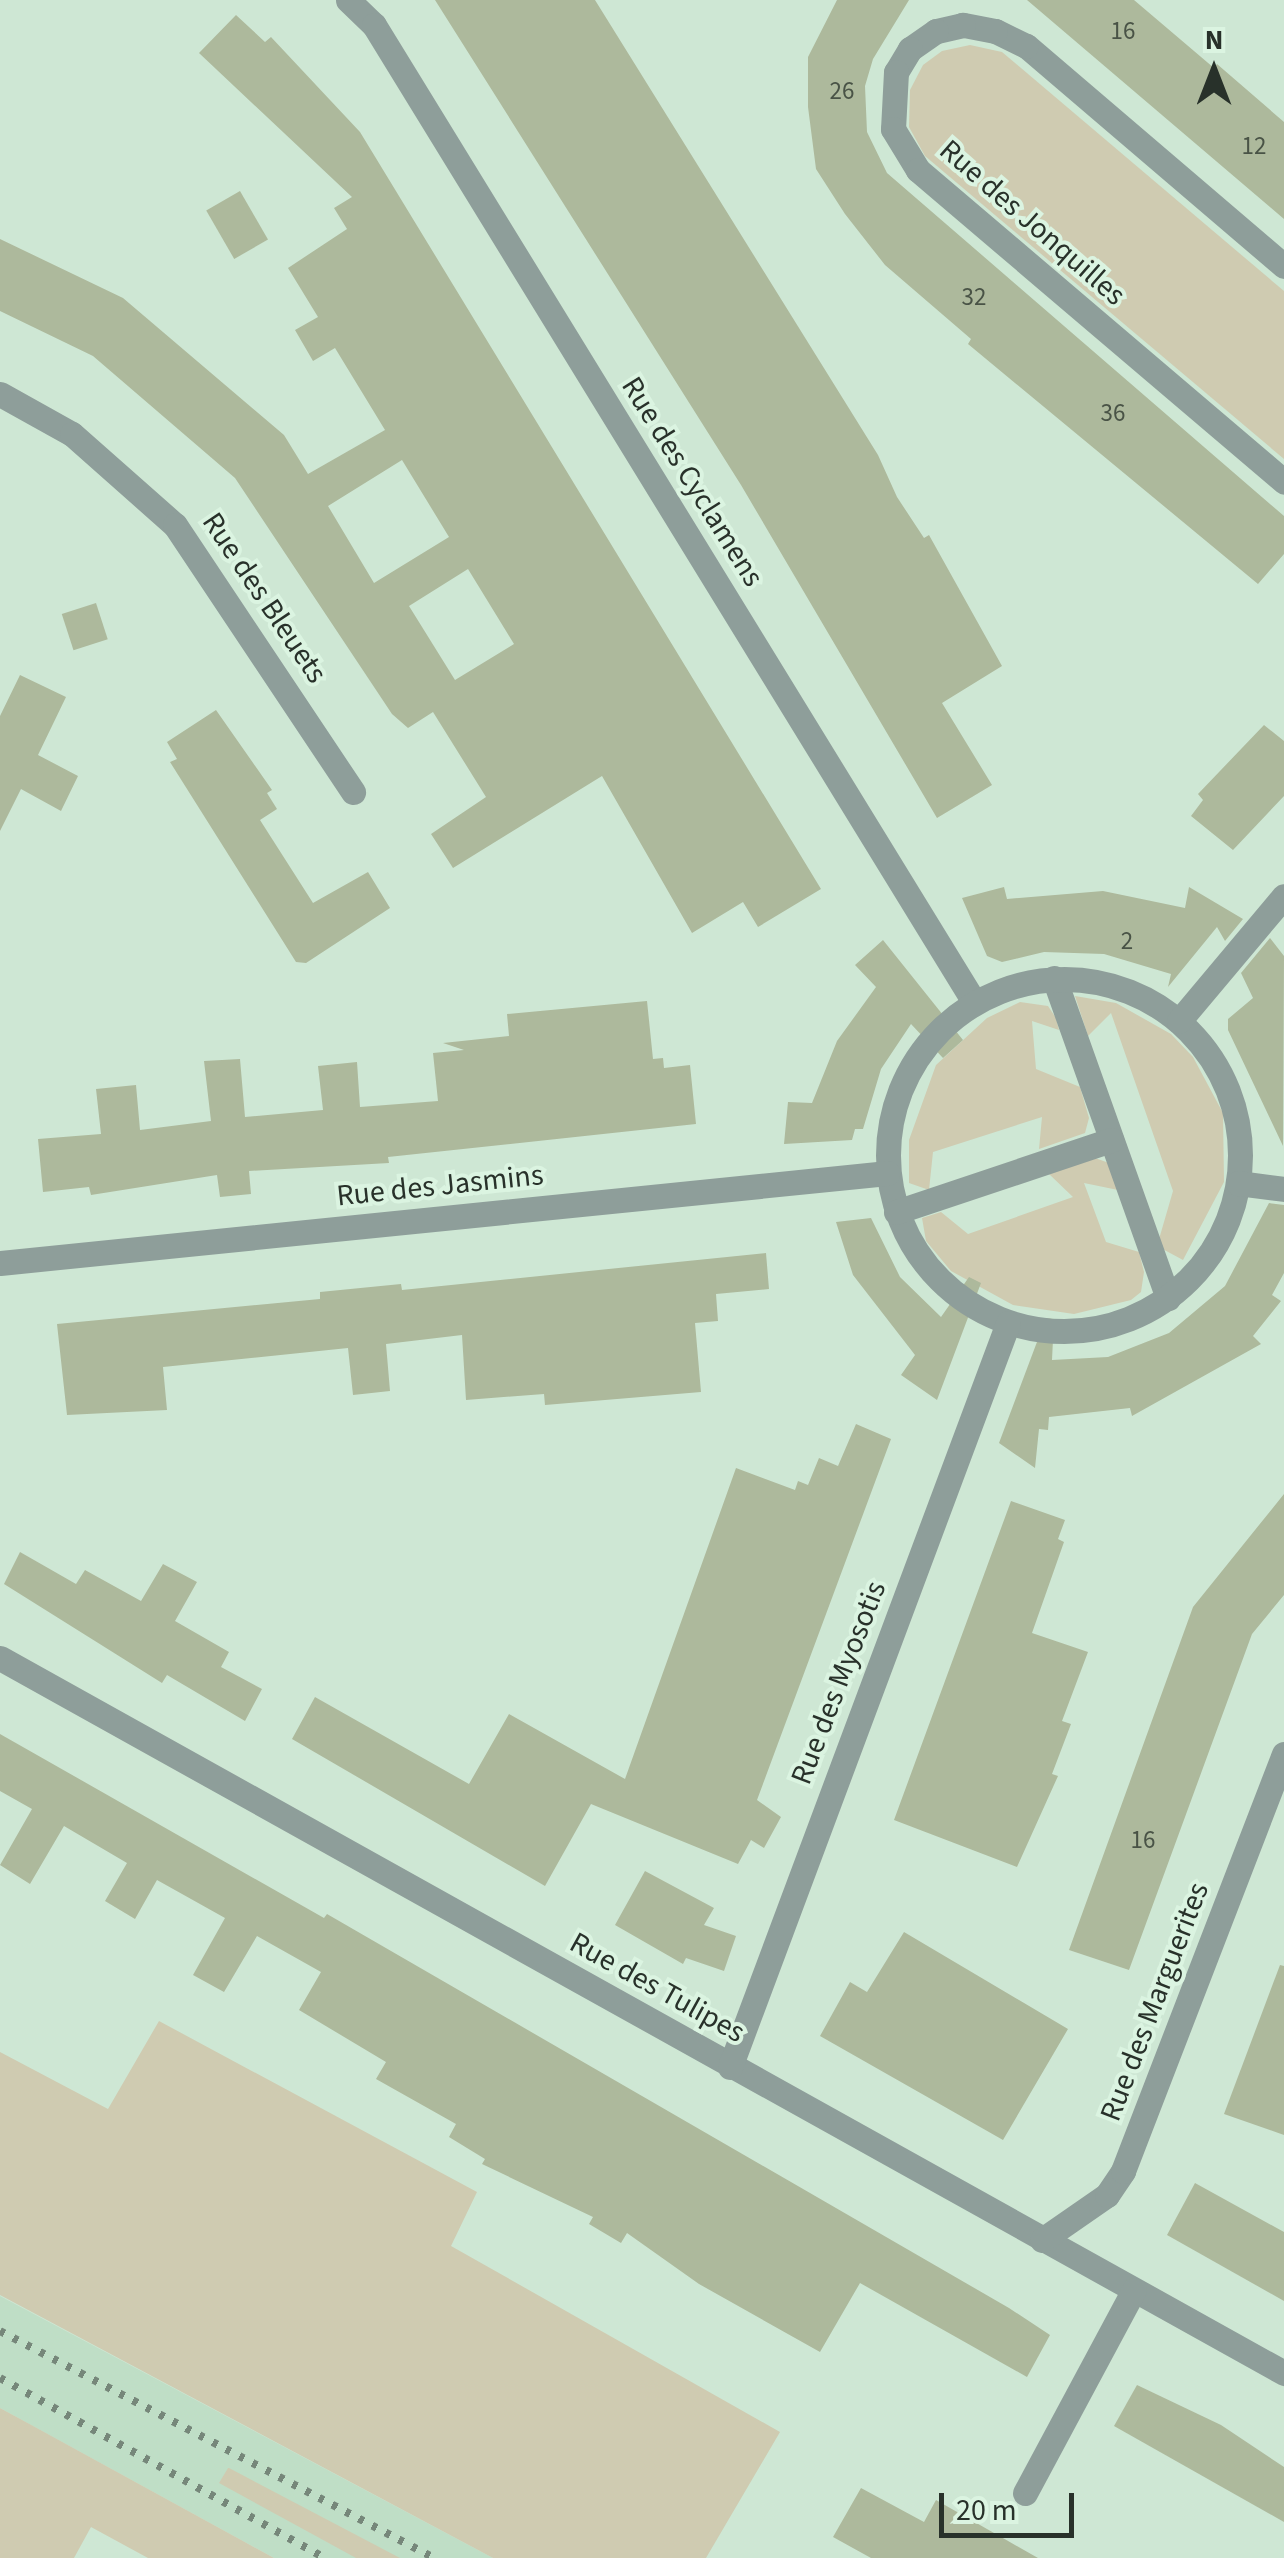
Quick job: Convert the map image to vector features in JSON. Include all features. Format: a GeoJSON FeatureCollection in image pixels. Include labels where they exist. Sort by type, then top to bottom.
{"type":"FeatureCollection","features":[{"type":"Feature","properties":{"kind":"street","name":"Rue des Cyclamens"},"geometry":{"type":"LineString","coordinates":[[348,0],[384,42],[974,1002]]}},
{"type":"Feature","properties":{"kind":"street","name":"Rue des Jonquilles"},"geometry":{"type":"LineString","coordinates":[[1284,266],[1010,38],[963,26],[936,31],[910,49],[896,72],[893,129],[918,170],[1284,482]]}},
{"type":"Feature","properties":{"kind":"street","name":"Rue des Bleuets"},"geometry":{"type":"LineString","coordinates":[[0,394],[72,434],[175,525],[353,792]]}},
{"type":"Feature","properties":{"kind":"street"},"geometry":{"type":"LineString","coordinates":[[1179,1021],[1284,896]]}},
{"type":"Feature","properties":{"kind":"street"},"geometry":{"type":"LineString","coordinates":[[1054,978],[1168,1298]]}},
{"type":"Feature","properties":{"kind":"street"},"geometry":{"type":"LineString","coordinates":[[1054,978],[1120,987],[1179,1021],[1204,1046],[1236,1111],[1238,1183],[1215,1247],[1168,1298],[1123,1320],[1074,1331],[1008,1323],[939,1280],[896,1212],[887,1173],[891,1120],[916,1057],[974,1002],[1054,978]]}},
{"type":"Feature","properties":{"kind":"street"},"geometry":{"type":"LineString","coordinates":[[896,1212],[1111,1140]]}},
{"type":"Feature","properties":{"kind":"street","name":"Rue des Jasmins"},"geometry":{"type":"LineString","coordinates":[[0,1263],[887,1173]]}},
{"type":"Feature","properties":{"kind":"street"},"geometry":{"type":"LineString","coordinates":[[1238,1183],[1284,1188]]}},
{"type":"Feature","properties":{"kind":"street","name":"Rue des Myosotis"},"geometry":{"type":"LineString","coordinates":[[730,2066],[1008,1323]]}},
{"type":"Feature","properties":{"kind":"street","name":"Rue des Tulipes"},"geometry":{"type":"LineString","coordinates":[[0,1658],[1284,2373]]}},
{"type":"Feature","properties":{"kind":"street","name":"Rue des Marguerites"},"geometry":{"type":"LineString","coordinates":[[1042,2240],[1108,2194],[1123,2171],[1284,1754]]}},
{"type":"Feature","properties":{"kind":"street"},"geometry":{"type":"LineString","coordinates":[[1025,2493],[1134,2290]]}},
{"type":"Feature","properties":{"kind":"shaded area"},"geometry":{"type":"Polygon","coordinates":[[[970,45],[1002,52],[1284,291],[1284,459],[925,156],[909,127],[910,90],[923,65],[942,51],[970,45]]]}},
{"type":"Feature","properties":{"kind":"shaded area"},"geometry":{"type":"Polygon","coordinates":[[[1075,996],[1116,1003],[1171,1034],[1193,1057],[1223,1113],[1224,1182],[1183,1260],[1157,1246],[1173,1191],[1111,1013],[1088,1036],[1075,996]]]}},
{"type":"Feature","properties":{"kind":"shaded area"},"geometry":{"type":"Polygon","coordinates":[[[1020,1002],[1048,1006],[1056,1018],[1059,1030],[1032,1021],[1036,1069],[1080,1087],[1089,1118],[1085,1133],[1039,1149],[1042,1117],[933,1152],[929,1190],[909,1183],[909,1140],[936,1065],[987,1018],[1020,1002]]]}},
{"type":"Feature","properties":{"kind":"shaded area"},"geometry":{"type":"Polygon","coordinates":[[[1095,1158],[1109,1163],[1118,1190],[1084,1183],[1106,1242],[1139,1252],[1144,1272],[1141,1292],[1131,1300],[1074,1314],[1013,1305],[951,1271],[926,1241],[922,1218],[941,1212],[968,1234],[1073,1197],[1049,1174],[1095,1158]]]}},
{"type":"Feature","properties":{"kind":"shaded area"},"geometry":{"type":"Polygon","coordinates":[[[159,2021],[477,2192],[451,2246],[780,2432],[706,2558],[493,2558],[0,2295],[0,2052],[108,2109],[159,2021]]]}},
{"type":"Feature","properties":{"kind":"shaded area"},"geometry":{"type":"Polygon","coordinates":[[[0,2296],[493,2558],[274,2558],[0,2408],[0,2296]]]}},
{"type":"Feature","properties":{"kind":"shaded area"},"geometry":{"type":"Polygon","coordinates":[[[0,2408],[274,2558],[148,2558],[91,2527],[74,2558],[0,2558],[0,2408]]]}},
{"type":"Feature","properties":{"kind":"shaded area"},"geometry":{"type":"Polygon","coordinates":[[[228,2468],[400,2558],[356,2558],[219,2483],[228,2468]]]}},
{"type":"Feature","properties":{"kind":"building"},"geometry":{"type":"Polygon","coordinates":[[[435,0],[595,0],[878,455],[897,497],[924,538],[929,535],[1002,666],[942,703],[992,785],[937,818],[741,485],[435,0]]]}},
{"type":"Feature","properties":{"kind":"building"},"geometry":{"type":"Polygon","coordinates":[[[837,0],[909,0],[873,59],[865,86],[867,132],[887,173],[1284,516],[1284,554],[1258,584],[968,344],[971,339],[885,265],[845,214],[816,169],[808,107],[808,57],[837,0]]]}},
{"type":"Feature","properties":{"kind":"building"},"geometry":{"type":"Polygon","coordinates":[[[1027,0],[1134,0],[1214,68],[1217,64],[1284,122],[1284,219],[1027,0]]]}},
{"type":"Feature","properties":{"kind":"building"},"geometry":{"type":"Polygon","coordinates":[[[236,15],[265,42],[271,37],[360,132],[821,889],[758,927],[743,902],[692,933],[602,776],[453,868],[431,834],[486,797],[433,712],[408,728],[392,714],[235,478],[93,356],[0,311],[0,239],[123,298],[284,435],[308,474],[385,430],[335,348],[313,361],[295,330],[318,317],[288,268],[347,229],[334,208],[352,197],[199,53],[236,15]],[[402,460],[328,506],[374,583],[449,537],[402,460]],[[468,569],[409,606],[455,680],[514,644],[468,569]]]}},
{"type":"Feature","properties":{"kind":"building"},"geometry":{"type":"Polygon","coordinates":[[[240,191],[268,239],[234,259],[206,210],[240,191]]]}},
{"type":"Feature","properties":{"kind":"building"},"geometry":{"type":"Polygon","coordinates":[[[96,603],[108,639],[74,650],[62,614],[96,603]]]}},
{"type":"Feature","properties":{"kind":"building"},"geometry":{"type":"Polygon","coordinates":[[[20,675],[66,697],[38,755],[78,776],[61,811],[21,789],[0,831],[0,716],[20,675]]]}},
{"type":"Feature","properties":{"kind":"building"},"geometry":{"type":"Polygon","coordinates":[[[216,710],[272,790],[267,793],[277,809],[260,820],[313,903],[368,872],[390,908],[306,963],[296,962],[170,762],[177,759],[167,742],[216,710]]]}},
{"type":"Feature","properties":{"kind":"building"},"geometry":{"type":"Polygon","coordinates":[[[1264,725],[1284,741],[1284,796],[1233,850],[1191,816],[1203,800],[1198,794],[1264,725]]]}},
{"type":"Feature","properties":{"kind":"building"},"geometry":{"type":"Polygon","coordinates":[[[1004,887],[1007,899],[1103,891],[1185,908],[1189,887],[1243,919],[1225,941],[1217,927],[1168,987],[1171,974],[1104,954],[1044,952],[1002,962],[987,956],[962,898],[1004,887]]]}},
{"type":"Feature","properties":{"kind":"building"},"geometry":{"type":"Polygon","coordinates":[[[1270,938],[1284,956],[1283,1146],[1228,1030],[1228,1019],[1253,998],[1241,973],[1270,938]]]}},
{"type":"Feature","properties":{"kind":"building"},"geometry":{"type":"Polygon","coordinates":[[[883,940],[963,1040],[943,1058],[911,1024],[881,1069],[863,1129],[855,1129],[852,1140],[784,1144],[788,1102],[812,1103],[837,1041],[876,987],[855,965],[883,940]]]}},
{"type":"Feature","properties":{"kind":"building"},"geometry":{"type":"Polygon","coordinates":[[[647,1001],[653,1059],[663,1058],[664,1068],[690,1065],[696,1124],[388,1157],[389,1163],[249,1171],[251,1194],[220,1197],[217,1175],[91,1195],[89,1187],[43,1192],[38,1139],[101,1134],[96,1089],[136,1085],[140,1130],[211,1121],[204,1061],[240,1059],[245,1117],[323,1110],[318,1066],[357,1062],[360,1107],[438,1101],[433,1053],[464,1050],[443,1043],[509,1036],[507,1014],[647,1001]]]}},
{"type":"Feature","properties":{"kind":"building"},"geometry":{"type":"Polygon","coordinates":[[[1269,1203],[1284,1205],[1284,1273],[1272,1295],[1281,1301],[1253,1336],[1261,1344],[1132,1416],[1130,1408],[1049,1417],[1048,1430],[1039,1429],[1035,1468],[999,1443],[1046,1318],[1054,1319],[1052,1360],[1108,1357],[1169,1333],[1225,1286],[1269,1203]]]}},
{"type":"Feature","properties":{"kind":"building"},"geometry":{"type":"Polygon","coordinates":[[[871,1218],[900,1277],[941,1317],[969,1277],[981,1283],[937,1400],[901,1375],[915,1355],[853,1275],[836,1222],[871,1218]]]}},
{"type":"Feature","properties":{"kind":"building"},"geometry":{"type":"Polygon","coordinates":[[[766,1253],[769,1289],[716,1294],[718,1321],[695,1323],[701,1392],[545,1405],[544,1394],[466,1400],[462,1335],[386,1344],[390,1391],[353,1395],[348,1348],[163,1367],[167,1410],[67,1415],[57,1324],[320,1299],[320,1292],[401,1284],[402,1290],[766,1253]]]}},
{"type":"Feature","properties":{"kind":"building"},"geometry":{"type":"Polygon","coordinates":[[[856,1424],[891,1439],[757,1800],[781,1817],[764,1848],[751,1840],[738,1864],[591,1804],[545,1886],[292,1739],[315,1697],[469,1784],[509,1714],[625,1779],[736,1468],[795,1490],[798,1481],[808,1485],[819,1458],[838,1466],[856,1424]]]}},
{"type":"Feature","properties":{"kind":"building"},"geometry":{"type":"Polygon","coordinates":[[[1284,1494],[1284,1595],[1252,1634],[1129,1970],[1069,1950],[1193,1607],[1284,1494]]]}},
{"type":"Feature","properties":{"kind":"building"},"geometry":{"type":"Polygon","coordinates":[[[1011,1501],[1065,1520],[1058,1539],[1064,1542],[1032,1633],[1088,1652],[1062,1721],[1071,1724],[1052,1774],[1058,1776],[1017,1867],[894,1820],[1011,1501]]]}},
{"type":"Feature","properties":{"kind":"building"},"geometry":{"type":"Polygon","coordinates":[[[20,1552],[76,1584],[85,1570],[141,1601],[163,1564],[197,1582],[175,1621],[229,1652],[221,1667],[262,1689],[245,1721],[167,1675],[162,1683],[4,1584],[20,1552]]]}},
{"type":"Feature","properties":{"kind":"building"},"geometry":{"type":"Polygon","coordinates":[[[0,1734],[324,1918],[327,1914],[1009,2308],[1050,2335],[1027,2377],[860,2283],[820,2352],[699,2284],[627,2233],[621,2243],[589,2224],[593,2217],[482,2164],[485,2159],[449,2137],[456,2124],[376,2079],[386,2062],[299,2010],[321,1972],[257,1936],[224,1992],[193,1975],[225,1918],[157,1880],[135,1919],[105,1901],[127,1863],[64,1826],[30,1884],[0,1865],[32,1809],[0,1791],[0,1734]]]}},
{"type":"Feature","properties":{"kind":"building"},"geometry":{"type":"Polygon","coordinates":[[[645,1871],[714,1908],[704,1925],[736,1936],[724,1971],[686,1958],[683,1964],[615,1925],[645,1871]]]}},
{"type":"Feature","properties":{"kind":"building"},"geometry":{"type":"Polygon","coordinates":[[[904,1932],[1068,2029],[1003,2140],[820,2036],[850,1982],[867,1992],[904,1932]]]}},
{"type":"Feature","properties":{"kind":"building"},"geometry":{"type":"Polygon","coordinates":[[[1280,1965],[1284,1966],[1284,2135],[1224,2114],[1280,1965]]]}},
{"type":"Feature","properties":{"kind":"building"},"geometry":{"type":"Polygon","coordinates":[[[1195,2183],[1284,2232],[1284,2301],[1167,2235],[1195,2183]]]}},
{"type":"Feature","properties":{"kind":"building"},"geometry":{"type":"Polygon","coordinates":[[[1137,2385],[1221,2425],[1284,2467],[1284,2522],[1114,2426],[1137,2385]]]}},
{"type":"Feature","properties":{"kind":"building"},"geometry":{"type":"Polygon","coordinates":[[[861,2488],[924,2522],[936,2500],[1038,2558],[871,2558],[833,2537],[861,2488]]]}},
{"type":"Feature","properties":{"kind":"railway"},"geometry":{"type":"LineString","coordinates":[[0,2331],[435,2558]]}},
{"type":"Feature","properties":{"kind":"railway"},"geometry":{"type":"LineString","coordinates":[[0,2378],[325,2558]]}}]}
